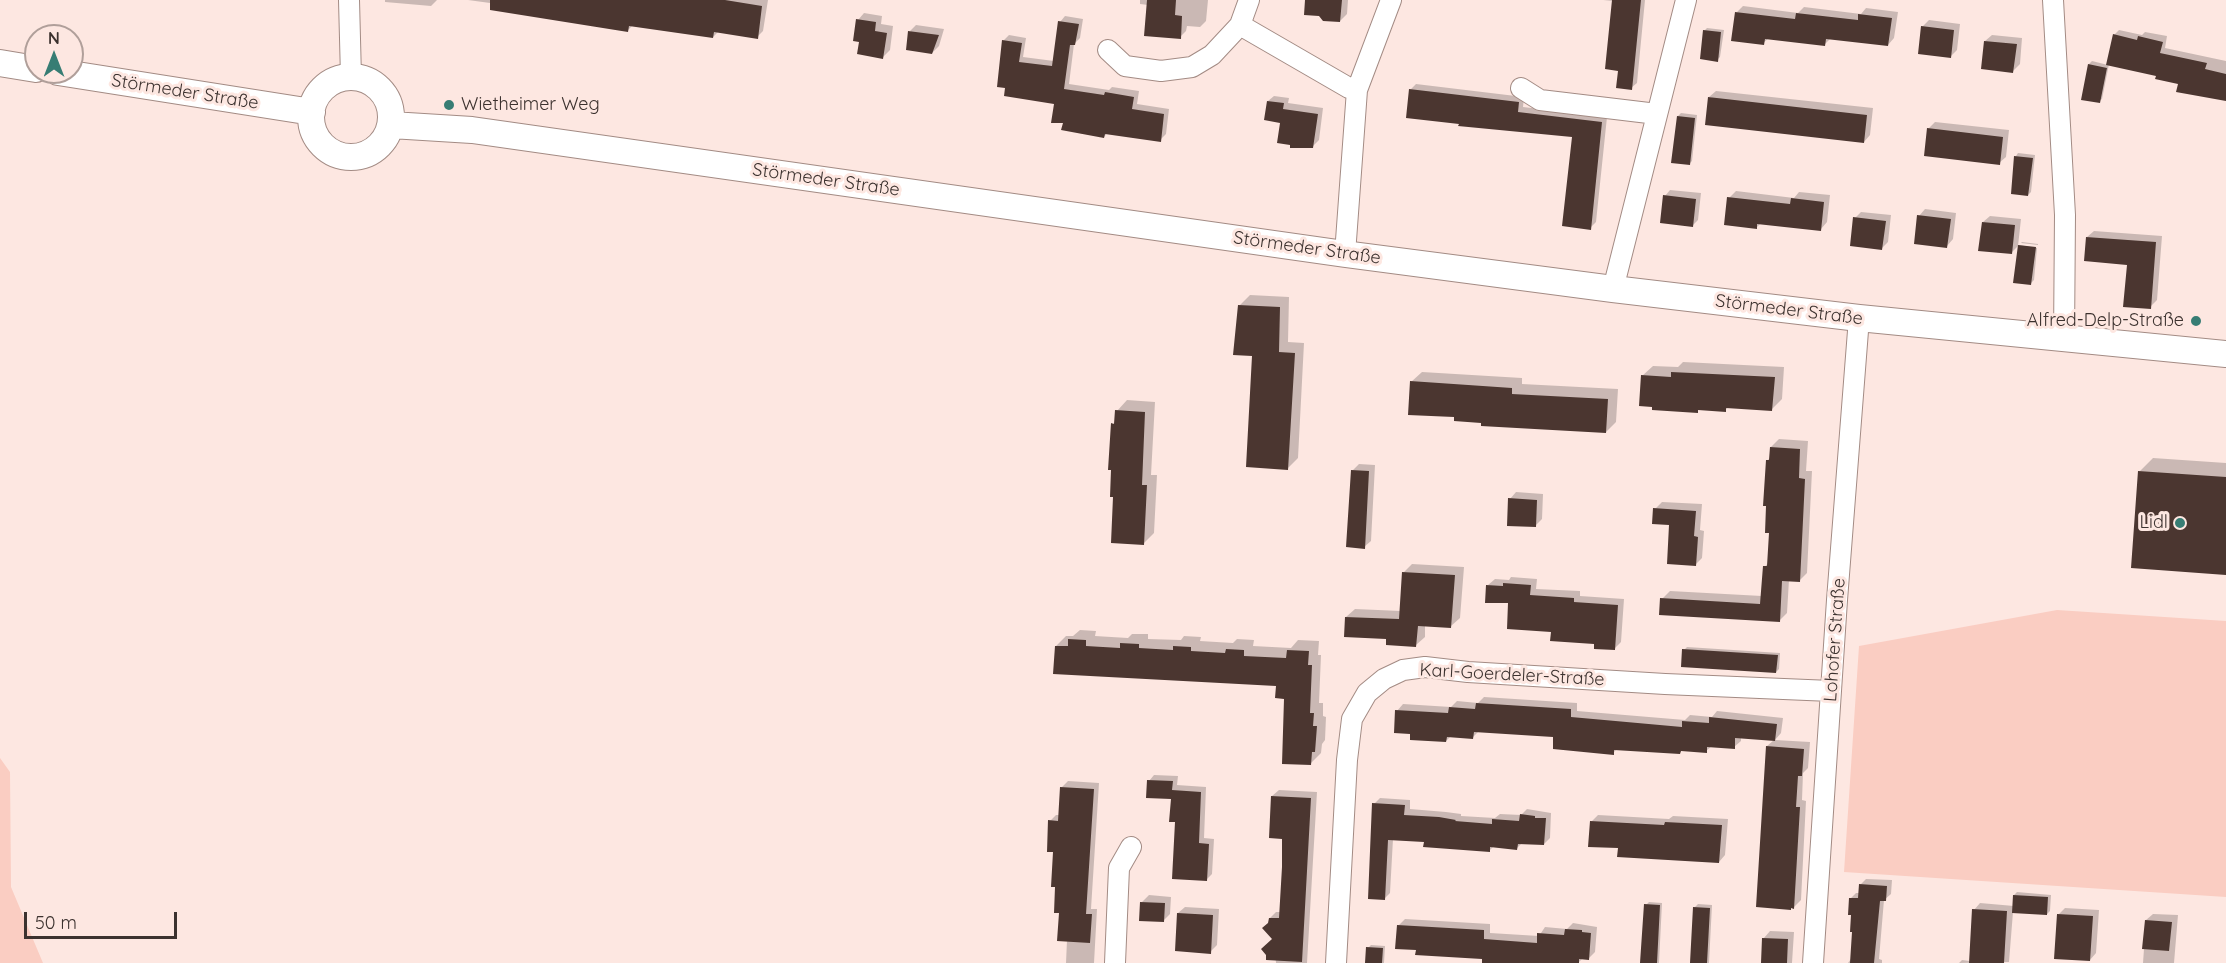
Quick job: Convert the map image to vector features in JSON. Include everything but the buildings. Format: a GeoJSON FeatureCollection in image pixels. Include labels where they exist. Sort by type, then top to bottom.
{"type":"FeatureCollection","features":[{"type":"Feature","properties":{"kind":"main road"},"geometry":{"type":"LineString","coordinates":[[0,63],[24,67]]}},
{"type":"Feature","properties":{"kind":"main road","name":"Störmeder Straße"},"geometry":{"type":"LineString","coordinates":[[84,76],[312,112]]}},
{"type":"Feature","properties":{"kind":"main road"},"geometry":{"type":"LineString","coordinates":[[351,77],[374,83],[382,92],[391,113],[391,125],[383,142],[368,153],[343,156],[322,144],[312,123],[312,112],[316,98],[325,87],[337,79],[351,77]]}},
{"type":"Feature","properties":{"kind":"main road","name":"Störmeder Straße"},"geometry":{"type":"LineString","coordinates":[[391,125],[483,132],[1345,254],[1613,289],[1859,318],[2226,354]]}},
{"type":"Feature","properties":{"kind":"street"},"geometry":{"type":"LineString","coordinates":[[349,0],[351,77]]}},
{"type":"Feature","properties":{"kind":"street"},"geometry":{"type":"LineString","coordinates":[[1108,50],[1125,66],[1161,71],[1192,67],[1212,55],[1240,25],[1249,0]]}},
{"type":"Feature","properties":{"kind":"street"},"geometry":{"type":"LineString","coordinates":[[1345,254],[1357,90],[1391,0]]}},
{"type":"Feature","properties":{"kind":"street"},"geometry":{"type":"LineString","coordinates":[[1613,289],[1686,0]]}},
{"type":"Feature","properties":{"kind":"street"},"geometry":{"type":"LineString","coordinates":[[2053,0],[2065,215],[2064,339]]}},
{"type":"Feature","properties":{"kind":"street"},"geometry":{"type":"LineString","coordinates":[[1240,25],[1349,88],[1357,90]]}},
{"type":"Feature","properties":{"kind":"street"},"geometry":{"type":"LineString","coordinates":[[1521,88],[1540,100],[1657,114]]}},
{"type":"Feature","properties":{"kind":"street","name":"Lohofer Straße"},"geometry":{"type":"LineString","coordinates":[[1813,963],[1859,318]]}},
{"type":"Feature","properties":{"kind":"street","name":"Karl-Goerdeler-Straße"},"geometry":{"type":"LineString","coordinates":[[1336,963],[1347,760],[1352,719],[1367,693],[1384,679],[1403,670],[1425,667],[1468,672],[1831,691]]}},
{"type":"Feature","properties":{"kind":"street"},"geometry":{"type":"LineString","coordinates":[[1115,963],[1119,868],[1131,848]]}},
{"type":"Feature","properties":{"kind":"shaded area"},"geometry":{"type":"Polygon","coordinates":[[[2057,610],[2226,621],[2226,897],[1844,872],[1859,646],[2057,610]]]}},
{"type":"Feature","properties":{"kind":"shaded area"},"geometry":{"type":"Polygon","coordinates":[[[0,758],[10,772],[11,887],[43,963],[0,963],[0,758]]]}},
{"type":"Feature","properties":{"kind":"place","name":"Wietheimer Weg"},"geometry":{"type":"Point","coordinates":[449,105]}},
{"type":"Feature","properties":{"kind":"place","name":"Alfred-Delp-Straße"},"geometry":{"type":"Point","coordinates":[2196,321]}},
{"type":"Feature","properties":{"kind":"place","name":"Lidl"},"geometry":{"type":"Point","coordinates":[2180,523]}}]}
